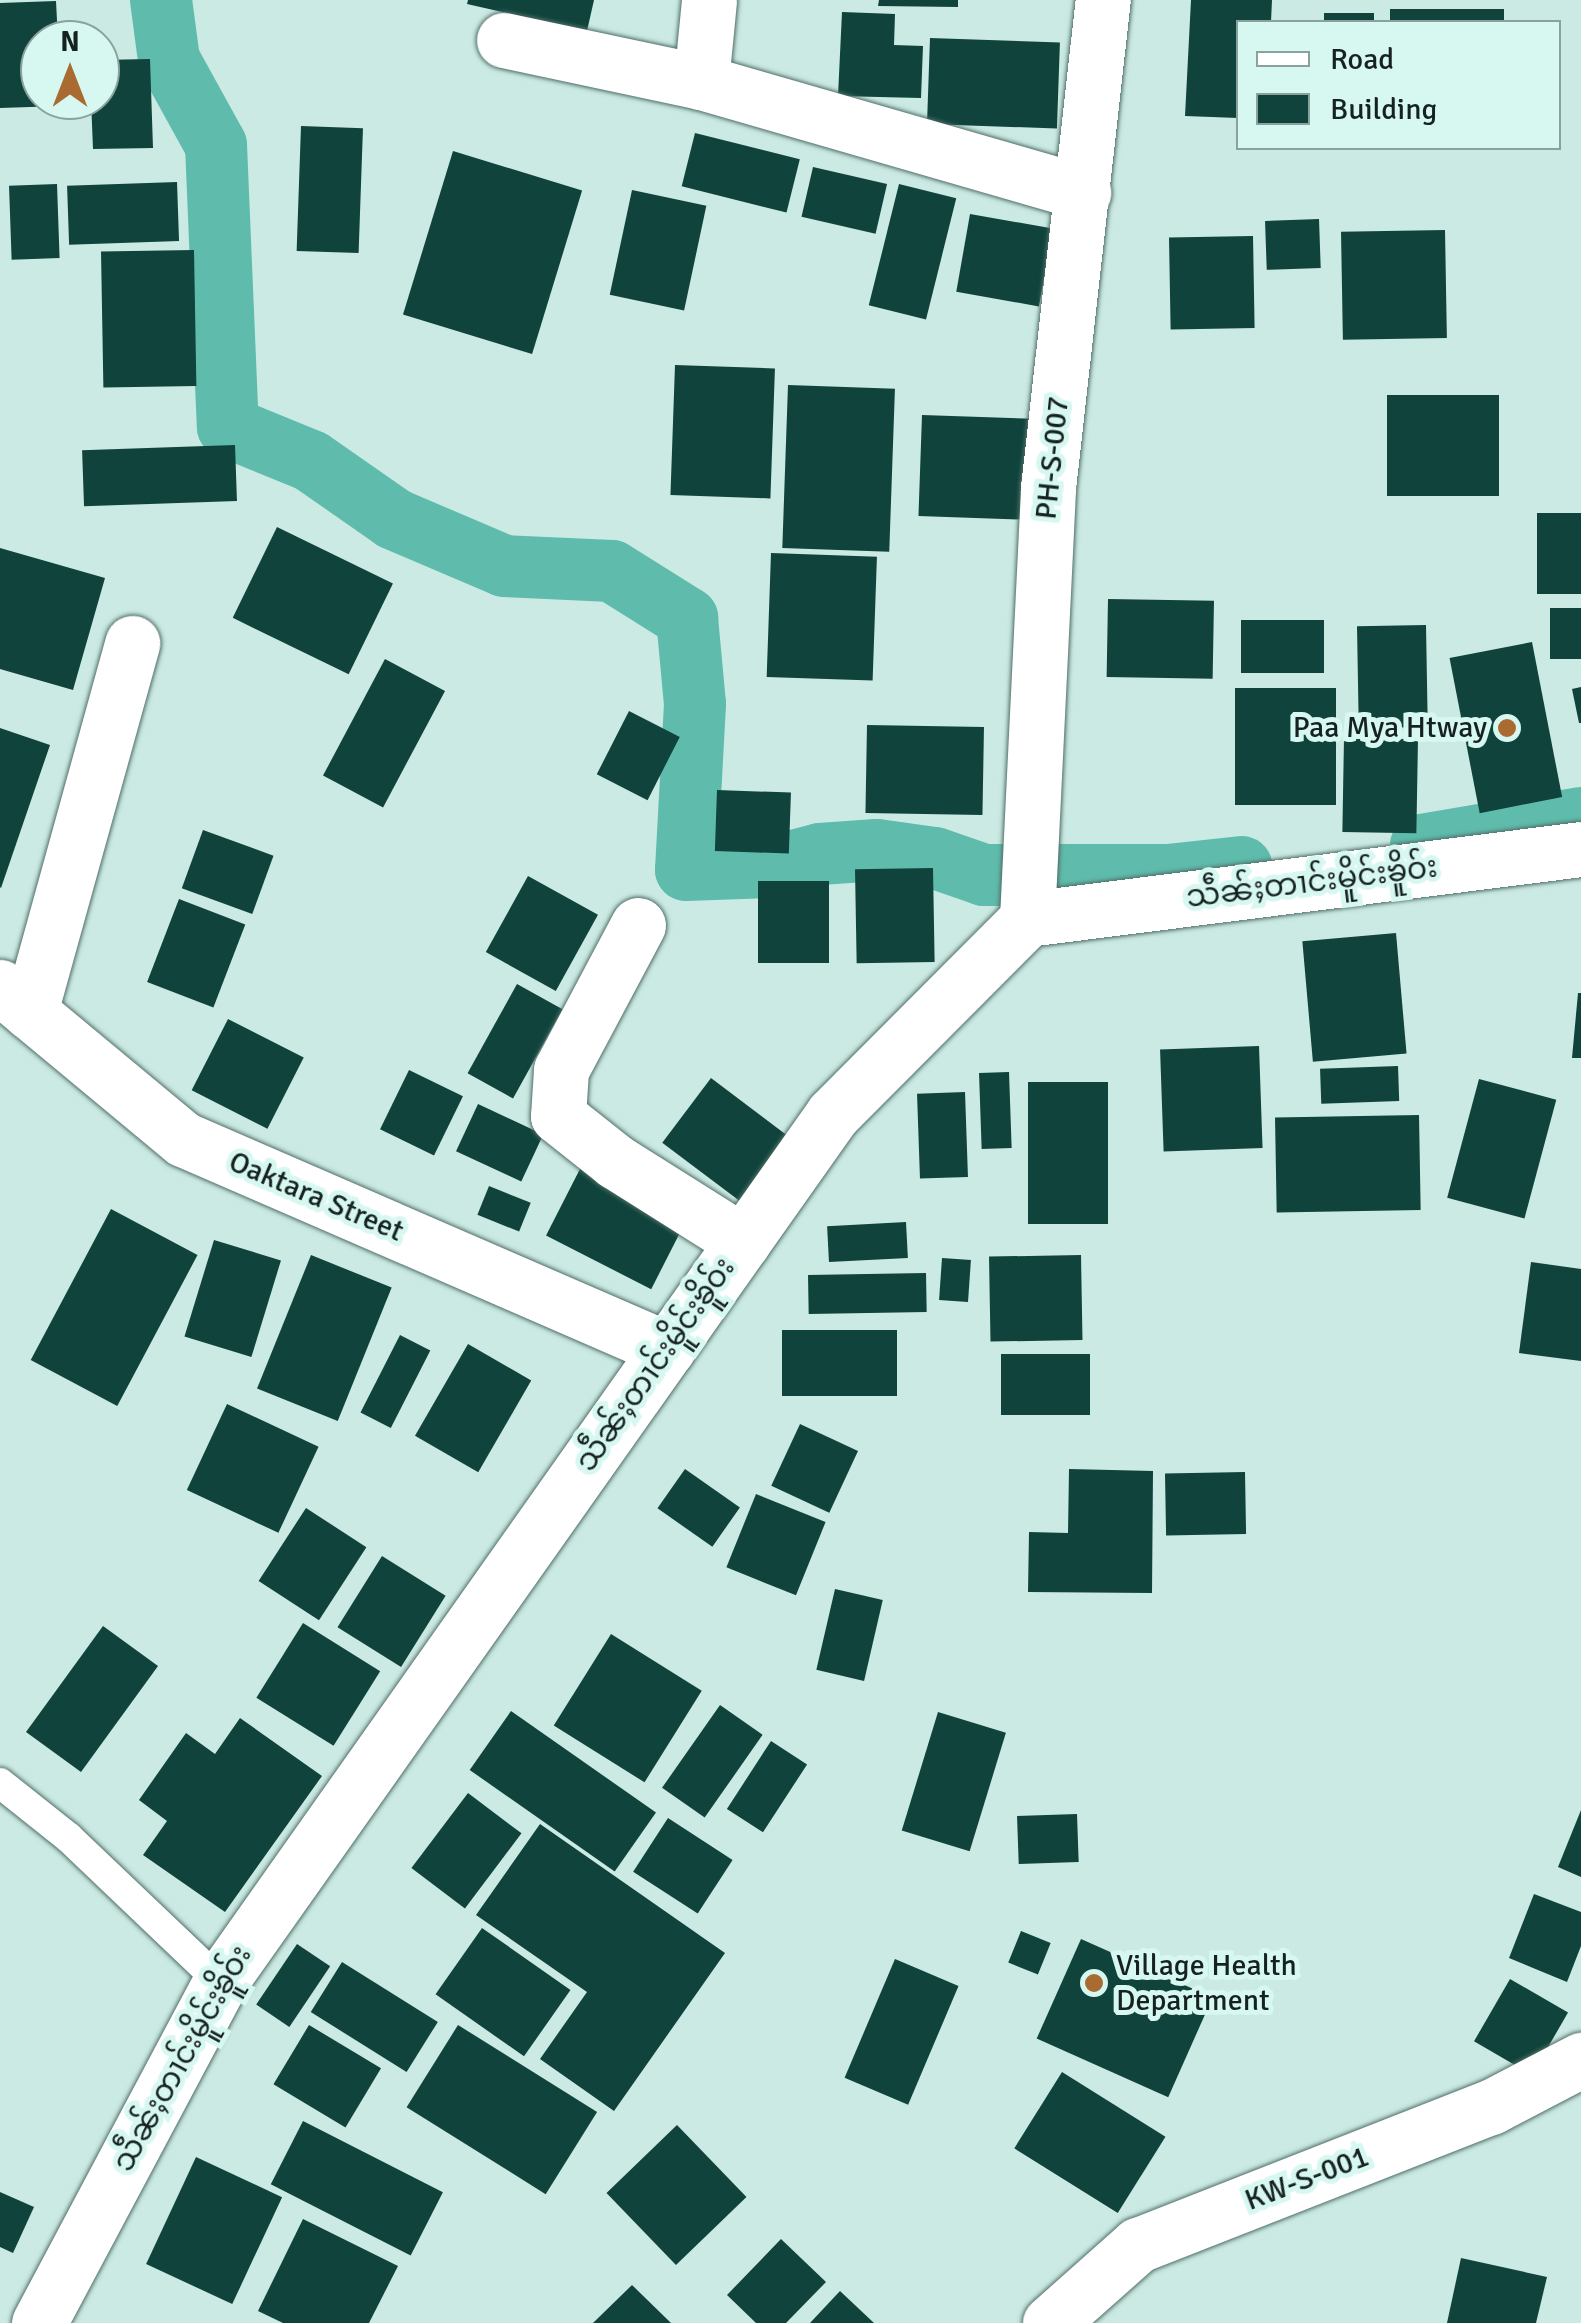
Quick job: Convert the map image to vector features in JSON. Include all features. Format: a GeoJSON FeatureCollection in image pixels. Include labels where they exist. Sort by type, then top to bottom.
{"type":"FeatureCollection","features":[{"type":"Feature","properties":{"kind":"street"},"geometry":{"type":"LineString","coordinates":[[701,82],[709,0]]}},
{"type":"Feature","properties":{"kind":"street","name":"PH-S-007"},"geometry":{"type":"LineString","coordinates":[[1028,886],[1048,488],[1103,0]]}},
{"type":"Feature","properties":{"kind":"street"},"geometry":{"type":"LineString","coordinates":[[504,40],[701,82],[1083,192]]}},
{"type":"Feature","properties":{"kind":"street"},"geometry":{"type":"LineString","coordinates":[[15,999],[132,643]]}},
{"type":"Feature","properties":{"kind":"street","name":"သဵၼ်ႈတၢင်းမိူင်းၶိူဝ်း"},"geometry":{"type":"LineString","coordinates":[[39,2323],[220,1982],[833,1114],[1028,886],[1581,850]]}},
{"type":"Feature","properties":{"kind":"street"},"geometry":{"type":"LineString","coordinates":[[638,924],[561,1070],[558,1116],[616,1162],[743,1242]]}},
{"type":"Feature","properties":{"kind":"street","name":"Oaktara Street"},"geometry":{"type":"LineString","coordinates":[[15,999],[183,1139],[667,1349]]}},
{"type":"Feature","properties":{"kind":"street","name":"KW-S-001"},"geometry":{"type":"LineString","coordinates":[[1050,2323],[1138,2245],[1491,2107],[1581,2060]]}},
{"type":"Feature","properties":{"kind":"lane"},"geometry":{"type":"LineString","coordinates":[[0,1783],[68,1837],[220,1982]]}},
{"type":"Feature","properties":{"kind":"building"},"geometry":{"type":"Polygon","coordinates":[[[468,0],[594,0],[587,31],[467,4],[468,0]]]}},
{"type":"Feature","properties":{"kind":"building"},"geometry":{"type":"Polygon","coordinates":[[[879,0],[958,0],[958,7],[878,6],[879,0]]]}},
{"type":"Feature","properties":{"kind":"building"},"geometry":{"type":"Polygon","coordinates":[[[1191,0],[1272,0],[1271,20],[1236,20],[1236,118],[1185,116],[1191,0]]]}},
{"type":"Feature","properties":{"kind":"building"},"geometry":{"type":"Polygon","coordinates":[[[56,1],[57,20],[20,20],[20,107],[0,108],[0,3],[56,1]]]}},
{"type":"Feature","properties":{"kind":"building"},"geometry":{"type":"Polygon","coordinates":[[[1390,9],[1504,9],[1504,20],[1390,20],[1390,9]]]}},
{"type":"Feature","properties":{"kind":"building"},"geometry":{"type":"Polygon","coordinates":[[[842,12],[895,14],[894,45],[923,46],[921,98],[838,96],[842,12]]]}},
{"type":"Feature","properties":{"kind":"building"},"geometry":{"type":"Polygon","coordinates":[[[1324,13],[1374,13],[1374,20],[1324,20],[1324,13]]]}},
{"type":"Feature","properties":{"kind":"building"},"geometry":{"type":"Polygon","coordinates":[[[930,38],[1060,43],[1057,128],[927,124],[930,38]]]}},
{"type":"Feature","properties":{"kind":"building"},"geometry":{"type":"Polygon","coordinates":[[[150,59],[153,148],[93,149],[92,120],[120,120],[120,60],[150,59]]]}},
{"type":"Feature","properties":{"kind":"building"},"geometry":{"type":"Polygon","coordinates":[[[301,126],[363,128],[359,253],[297,251],[301,126]]]}},
{"type":"Feature","properties":{"kind":"building"},"geometry":{"type":"Polygon","coordinates":[[[695,133],[800,159],[786,212],[682,186],[695,133]]]}},
{"type":"Feature","properties":{"kind":"building"},"geometry":{"type":"Polygon","coordinates":[[[453,151],[582,190],[532,354],[403,315],[453,151]]]}},
{"type":"Feature","properties":{"kind":"building"},"geometry":{"type":"Polygon","coordinates":[[[813,167],[887,184],[876,234],[802,217],[813,167]]]}},
{"type":"Feature","properties":{"kind":"building"},"geometry":{"type":"Polygon","coordinates":[[[177,182],[179,241],[69,245],[67,186],[177,182]]]}},
{"type":"Feature","properties":{"kind":"building"},"geometry":{"type":"Polygon","coordinates":[[[57,184],[60,258],[12,260],[9,186],[57,184]]]}},
{"type":"Feature","properties":{"kind":"building"},"geometry":{"type":"Polygon","coordinates":[[[899,184],[956,198],[926,320],[869,305],[899,184]]]}},
{"type":"Feature","properties":{"kind":"building"},"geometry":{"type":"Polygon","coordinates":[[[632,190],[706,206],[684,310],[610,295],[632,190]]]}},
{"type":"Feature","properties":{"kind":"building"},"geometry":{"type":"Polygon","coordinates":[[[970,214],[1053,229],[1039,306],[956,292],[970,214]]]}},
{"type":"Feature","properties":{"kind":"building"},"geometry":{"type":"Polygon","coordinates":[[[1319,219],[1321,268],[1267,270],[1265,221],[1319,219]]]}},
{"type":"Feature","properties":{"kind":"building"},"geometry":{"type":"Polygon","coordinates":[[[1445,230],[1447,338],[1343,340],[1341,232],[1445,230]]]}},
{"type":"Feature","properties":{"kind":"building"},"geometry":{"type":"Polygon","coordinates":[[[1253,236],[1255,328],[1171,329],[1169,237],[1253,236]]]}},
{"type":"Feature","properties":{"kind":"building"},"geometry":{"type":"Polygon","coordinates":[[[194,250],[196,386],[103,388],[101,252],[194,250]]]}},
{"type":"Feature","properties":{"kind":"building"},"geometry":{"type":"Polygon","coordinates":[[[675,365],[775,368],[770,498],[670,495],[675,365]]]}},
{"type":"Feature","properties":{"kind":"building"},"geometry":{"type":"Polygon","coordinates":[[[788,385],[895,389],[889,552],[782,548],[788,385]]]}},
{"type":"Feature","properties":{"kind":"building"},"geometry":{"type":"Polygon","coordinates":[[[1387,395],[1499,395],[1499,496],[1387,496],[1387,395]]]}},
{"type":"Feature","properties":{"kind":"building"},"geometry":{"type":"Polygon","coordinates":[[[922,415],[1033,419],[1029,520],[918,516],[922,415]]]}},
{"type":"Feature","properties":{"kind":"building"},"geometry":{"type":"Polygon","coordinates":[[[235,445],[237,501],[84,506],[82,450],[235,445]]]}},
{"type":"Feature","properties":{"kind":"building"},"geometry":{"type":"Polygon","coordinates":[[[1537,513],[1581,513],[1581,594],[1537,594],[1537,513]]]}},
{"type":"Feature","properties":{"kind":"building"},"geometry":{"type":"Polygon","coordinates":[[[277,527],[393,584],[349,674],[233,618],[277,527]]]}},
{"type":"Feature","properties":{"kind":"building"},"geometry":{"type":"Polygon","coordinates":[[[0,548],[105,578],[73,690],[0,669],[0,548]]]}},
{"type":"Feature","properties":{"kind":"building"},"geometry":{"type":"Polygon","coordinates":[[[771,553],[877,557],[873,681],[767,677],[771,553]]]}},
{"type":"Feature","properties":{"kind":"building"},"geometry":{"type":"Polygon","coordinates":[[[1108,599],[1214,601],[1213,679],[1107,677],[1108,599]]]}},
{"type":"Feature","properties":{"kind":"building"},"geometry":{"type":"Polygon","coordinates":[[[1550,608],[1581,608],[1581,659],[1550,659],[1550,608]]]}},
{"type":"Feature","properties":{"kind":"building"},"geometry":{"type":"Polygon","coordinates":[[[1241,620],[1324,620],[1324,673],[1241,673],[1241,620]]]}},
{"type":"Feature","properties":{"kind":"building"},"geometry":{"type":"Polygon","coordinates":[[[1426,625],[1428,727],[1359,728],[1357,626],[1426,625]]]}},
{"type":"Feature","properties":{"kind":"building","name":"Paa Mya Htway"},"geometry":{"type":"Polygon","coordinates":[[[1532,642],[1562,797],[1480,813],[1450,658],[1532,642]]]}},
{"type":"Feature","properties":{"kind":"building"},"geometry":{"type":"Polygon","coordinates":[[[385,659],[445,691],[383,807],[323,776],[385,659]]]}},
{"type":"Feature","properties":{"kind":"building"},"geometry":{"type":"Polygon","coordinates":[[[1581,687],[1581,723],[1579,723],[1572,689],[1581,687]]]}},
{"type":"Feature","properties":{"kind":"building"},"geometry":{"type":"Polygon","coordinates":[[[1235,688],[1336,688],[1336,805],[1235,805],[1235,688]]]}},
{"type":"Feature","properties":{"kind":"building"},"geometry":{"type":"Polygon","coordinates":[[[629,711],[680,737],[648,800],[597,774],[629,711]]]}},
{"type":"Feature","properties":{"kind":"building"},"geometry":{"type":"Polygon","coordinates":[[[867,725],[984,727],[982,815],[865,813],[867,725]]]}},
{"type":"Feature","properties":{"kind":"building"},"geometry":{"type":"Polygon","coordinates":[[[0,728],[50,745],[1,888],[0,887],[0,728]]]}},
{"type":"Feature","properties":{"kind":"building"},"geometry":{"type":"Polygon","coordinates":[[[1344,738],[1418,739],[1416,833],[1342,832],[1344,738]]]}},
{"type":"Feature","properties":{"kind":"building"},"geometry":{"type":"Polygon","coordinates":[[[717,790],[791,793],[789,854],[715,851],[717,790]]]}},
{"type":"Feature","properties":{"kind":"building"},"geometry":{"type":"Polygon","coordinates":[[[203,830],[273,856],[252,914],[182,888],[203,830]]]}},
{"type":"Feature","properties":{"kind":"building"},"geometry":{"type":"Polygon","coordinates":[[[933,868],[935,962],[857,963],[855,869],[933,868]]]}},
{"type":"Feature","properties":{"kind":"building"},"geometry":{"type":"Polygon","coordinates":[[[528,876],[598,915],[556,991],[486,952],[528,876]]]}},
{"type":"Feature","properties":{"kind":"building"},"geometry":{"type":"Polygon","coordinates":[[[758,881],[829,881],[829,963],[758,963],[758,881]]]}},
{"type":"Feature","properties":{"kind":"building"},"geometry":{"type":"Polygon","coordinates":[[[179,899],[245,924],[213,1008],[147,982],[179,899]]]}},
{"type":"Feature","properties":{"kind":"building"},"geometry":{"type":"Polygon","coordinates":[[[1396,933],[1407,1054],[1313,1062],[1302,941],[1396,933]]]}},
{"type":"Feature","properties":{"kind":"building"},"geometry":{"type":"Polygon","coordinates":[[[517,984],[562,1009],[513,1098],[468,1073],[517,984]]]}},
{"type":"Feature","properties":{"kind":"building"},"geometry":{"type":"Polygon","coordinates":[[[1578,993],[1581,1058],[1572,1058],[1578,993]]]}},
{"type":"Feature","properties":{"kind":"building"},"geometry":{"type":"Polygon","coordinates":[[[228,1019],[304,1058],[267,1129],[192,1090],[228,1019]]]}},
{"type":"Feature","properties":{"kind":"building"},"geometry":{"type":"Polygon","coordinates":[[[1259,1046],[1263,1148],[1164,1151],[1160,1049],[1259,1046]]]}},
{"type":"Feature","properties":{"kind":"building"},"geometry":{"type":"Polygon","coordinates":[[[1398,1066],[1399,1101],[1321,1104],[1320,1069],[1398,1066]]]}},
{"type":"Feature","properties":{"kind":"building"},"geometry":{"type":"Polygon","coordinates":[[[409,1070],[463,1096],[434,1156],[380,1129],[409,1070]]]}},
{"type":"Feature","properties":{"kind":"building"},"geometry":{"type":"Polygon","coordinates":[[[1009,1072],[1012,1148],[982,1149],[979,1073],[1009,1072]]]}},
{"type":"Feature","properties":{"kind":"building"},"geometry":{"type":"Polygon","coordinates":[[[711,1078],[792,1139],[744,1204],[662,1143],[711,1078]]]}},
{"type":"Feature","properties":{"kind":"building"},"geometry":{"type":"Polygon","coordinates":[[[1479,1079],[1556,1100],[1524,1219],[1447,1198],[1479,1079]]]}},
{"type":"Feature","properties":{"kind":"building"},"geometry":{"type":"Polygon","coordinates":[[[1028,1082],[1108,1082],[1108,1224],[1028,1224],[1028,1082]]]}},
{"type":"Feature","properties":{"kind":"building"},"geometry":{"type":"Polygon","coordinates":[[[965,1092],[968,1177],[920,1179],[917,1094],[965,1092]]]}},
{"type":"Feature","properties":{"kind":"building"},"geometry":{"type":"Polygon","coordinates":[[[478,1104],[543,1134],[521,1182],[456,1151],[478,1104]]]}},
{"type":"Feature","properties":{"kind":"building"},"geometry":{"type":"Polygon","coordinates":[[[1419,1115],[1421,1210],[1277,1212],[1275,1118],[1419,1115]]]}},
{"type":"Feature","properties":{"kind":"building"},"geometry":{"type":"Polygon","coordinates":[[[581,1167],[686,1221],[651,1289],[546,1236],[581,1167]]]}},
{"type":"Feature","properties":{"kind":"building"},"geometry":{"type":"Polygon","coordinates":[[[489,1186],[531,1203],[519,1232],[477,1215],[489,1186]]]}},
{"type":"Feature","properties":{"kind":"building"},"geometry":{"type":"Polygon","coordinates":[[[111,1209],[198,1255],[117,1406],[31,1360],[111,1209]]]}},
{"type":"Feature","properties":{"kind":"building"},"geometry":{"type":"Polygon","coordinates":[[[906,1222],[908,1258],[829,1262],[827,1226],[906,1222]]]}},
{"type":"Feature","properties":{"kind":"building"},"geometry":{"type":"Polygon","coordinates":[[[214,1240],[281,1260],[251,1357],[184,1337],[214,1240]]]}},
{"type":"Feature","properties":{"kind":"building"},"geometry":{"type":"Polygon","coordinates":[[[311,1255],[392,1288],[338,1421],[257,1389],[311,1255]]]}},
{"type":"Feature","properties":{"kind":"building"},"geometry":{"type":"Polygon","coordinates":[[[1081,1255],[1082,1340],[990,1342],[989,1257],[1081,1255]]]}},
{"type":"Feature","properties":{"kind":"building"},"geometry":{"type":"Polygon","coordinates":[[[942,1258],[971,1260],[968,1302],[939,1300],[942,1258]]]}},
{"type":"Feature","properties":{"kind":"building"},"geometry":{"type":"Polygon","coordinates":[[[1531,1262],[1581,1269],[1581,1361],[1519,1353],[1531,1262]]]}},
{"type":"Feature","properties":{"kind":"building"},"geometry":{"type":"Polygon","coordinates":[[[926,1273],[927,1312],[809,1314],[808,1275],[926,1273]]]}},
{"type":"Feature","properties":{"kind":"building"},"geometry":{"type":"Polygon","coordinates":[[[782,1330],[897,1330],[897,1396],[782,1396],[782,1330]]]}},
{"type":"Feature","properties":{"kind":"building"},"geometry":{"type":"Polygon","coordinates":[[[400,1335],[430,1350],[391,1428],[361,1413],[400,1335]]]}},
{"type":"Feature","properties":{"kind":"building"},"geometry":{"type":"Polygon","coordinates":[[[468,1344],[531,1380],[478,1472],[415,1436],[468,1344]]]}},
{"type":"Feature","properties":{"kind":"building"},"geometry":{"type":"Polygon","coordinates":[[[1001,1354],[1090,1354],[1090,1415],[1001,1415],[1001,1354]]]}},
{"type":"Feature","properties":{"kind":"building"},"geometry":{"type":"Polygon","coordinates":[[[227,1404],[319,1447],[278,1533],[187,1490],[227,1404]]]}},
{"type":"Feature","properties":{"kind":"building"},"geometry":{"type":"Polygon","coordinates":[[[800,1424],[858,1451],[829,1513],[771,1486],[800,1424]]]}},
{"type":"Feature","properties":{"kind":"building"},"geometry":{"type":"Polygon","coordinates":[[[685,1469],[740,1507],[712,1547],[657,1508],[685,1469]]]}},
{"type":"Feature","properties":{"kind":"building"},"geometry":{"type":"Polygon","coordinates":[[[1069,1469],[1153,1471],[1152,1593],[1028,1592],[1029,1532],[1068,1533],[1069,1469]]]}},
{"type":"Feature","properties":{"kind":"building"},"geometry":{"type":"Polygon","coordinates":[[[1245,1472],[1246,1534],[1166,1535],[1165,1473],[1245,1472]]]}},
{"type":"Feature","properties":{"kind":"building"},"geometry":{"type":"Polygon","coordinates":[[[756,1494],[826,1522],[796,1595],[726,1567],[756,1494]]]}},
{"type":"Feature","properties":{"kind":"building"},"geometry":{"type":"Polygon","coordinates":[[[306,1508],[366,1547],[319,1620],[259,1581],[306,1508]]]}},
{"type":"Feature","properties":{"kind":"building"},"geometry":{"type":"Polygon","coordinates":[[[382,1556],[446,1596],[401,1667],[337,1627],[382,1556]]]}},
{"type":"Feature","properties":{"kind":"building"},"geometry":{"type":"Polygon","coordinates":[[[835,1589],[883,1600],[864,1681],[816,1670],[835,1589]]]}},
{"type":"Feature","properties":{"kind":"building"},"geometry":{"type":"Polygon","coordinates":[[[303,1623],[380,1671],[334,1746],[256,1698],[303,1623]]]}},
{"type":"Feature","properties":{"kind":"building"},"geometry":{"type":"Polygon","coordinates":[[[103,1626],[158,1666],[81,1772],[26,1732],[103,1626]]]}},
{"type":"Feature","properties":{"kind":"building"},"geometry":{"type":"Polygon","coordinates":[[[611,1634],[702,1691],[645,1782],[554,1726],[611,1634]]]}},
{"type":"Feature","properties":{"kind":"building"},"geometry":{"type":"Polygon","coordinates":[[[720,1705],[763,1735],[705,1818],[662,1788],[720,1705]]]}},
{"type":"Feature","properties":{"kind":"building"},"geometry":{"type":"Polygon","coordinates":[[[511,1711],[656,1813],[615,1872],[470,1770],[511,1711]]]}},
{"type":"Feature","properties":{"kind":"building"},"geometry":{"type":"Polygon","coordinates":[[[938,1712],[1006,1733],[970,1851],[902,1831],[938,1712]]]}},
{"type":"Feature","properties":{"kind":"building"},"geometry":{"type":"Polygon","coordinates":[[[240,1718],[322,1776],[225,1912],[143,1855],[167,1821],[139,1800],[186,1733],[215,1754],[240,1718]]]}},
{"type":"Feature","properties":{"kind":"building"},"geometry":{"type":"Polygon","coordinates":[[[771,1741],[807,1764],[763,1832],[727,1809],[771,1741]]]}},
{"type":"Feature","properties":{"kind":"building"},"geometry":{"type":"Polygon","coordinates":[[[468,1793],[522,1833],[465,1908],[411,1868],[468,1793]]]}},
{"type":"Feature","properties":{"kind":"building"},"geometry":{"type":"Polygon","coordinates":[[[1581,1810],[1581,1877],[1558,1867],[1581,1810]]]}},
{"type":"Feature","properties":{"kind":"building"},"geometry":{"type":"Polygon","coordinates":[[[1077,1814],[1079,1862],[1019,1864],[1017,1816],[1077,1814]]]}},
{"type":"Feature","properties":{"kind":"building"},"geometry":{"type":"Polygon","coordinates":[[[668,1818],[733,1860],[698,1914],[633,1872],[668,1818]]]}},
{"type":"Feature","properties":{"kind":"building"},"geometry":{"type":"Polygon","coordinates":[[[540,1824],[725,1953],[614,2111],[540,2059],[587,1992],[476,1915],[540,1824]]]}},
{"type":"Feature","properties":{"kind":"building"},"geometry":{"type":"Polygon","coordinates":[[[1534,1894],[1581,1912],[1581,1946],[1567,1982],[1509,1958],[1534,1894]]]}},
{"type":"Feature","properties":{"kind":"building"},"geometry":{"type":"Polygon","coordinates":[[[482,1928],[570,1990],[524,2056],[436,1994],[482,1928]]]}},
{"type":"Feature","properties":{"kind":"building"},"geometry":{"type":"Polygon","coordinates":[[[1021,1931],[1051,1943],[1038,1975],[1008,1963],[1021,1931]]]}},
{"type":"Feature","properties":{"kind":"building"},"geometry":{"type":"Polygon","coordinates":[[[1081,1939],[1213,1998],[1168,2097],[1037,2039],[1081,1939]]]}},
{"type":"Feature","properties":{"kind":"building"},"geometry":{"type":"Polygon","coordinates":[[[297,1944],[330,1966],[289,2027],[256,2005],[297,1944]]]}},
{"type":"Feature","properties":{"kind":"building"},"geometry":{"type":"Polygon","coordinates":[[[895,1959],[959,1986],[908,2105],[845,2078],[895,1959]]]}},
{"type":"Feature","properties":{"kind":"building"},"geometry":{"type":"Polygon","coordinates":[[[342,1962],[438,2022],[407,2072],[311,2012],[342,1962]]]}},
{"type":"Feature","properties":{"kind":"building"},"geometry":{"type":"Polygon","coordinates":[[[1510,1979],[1568,2012],[1532,2075],[1474,2041],[1510,1979]]]}},
{"type":"Feature","properties":{"kind":"building"},"geometry":{"type":"Polygon","coordinates":[[[309,2025],[381,2068],[345,2127],[273,2084],[309,2025]]]}},
{"type":"Feature","properties":{"kind":"building"},"geometry":{"type":"Polygon","coordinates":[[[458,2025],[597,2112],[546,2194],[407,2107],[458,2025]]]}},
{"type":"Feature","properties":{"kind":"building"},"geometry":{"type":"Polygon","coordinates":[[[1062,2072],[1165,2137],[1118,2213],[1014,2148],[1062,2072]]]}},
{"type":"Feature","properties":{"kind":"building"},"geometry":{"type":"Polygon","coordinates":[[[303,2121],[443,2192],[411,2256],[271,2184],[303,2121]]]}},
{"type":"Feature","properties":{"kind":"building"},"geometry":{"type":"Polygon","coordinates":[[[677,2125],[746,2197],[676,2265],[607,2193],[677,2125]]]}},
{"type":"Feature","properties":{"kind":"building"},"geometry":{"type":"Polygon","coordinates":[[[196,2157],[282,2197],[232,2304],[146,2264],[196,2157]]]}},
{"type":"Feature","properties":{"kind":"building"},"geometry":{"type":"Polygon","coordinates":[[[0,2192],[34,2207],[13,2253],[0,2247],[0,2192]]]}},
{"type":"Feature","properties":{"kind":"building"},"geometry":{"type":"Polygon","coordinates":[[[303,2219],[398,2266],[369,2323],[283,2323],[258,2311],[303,2219]]]}},
{"type":"Feature","properties":{"kind":"building"},"geometry":{"type":"Polygon","coordinates":[[[781,2239],[826,2282],[786,2323],[756,2323],[727,2295],[781,2239]]]}},
{"type":"Feature","properties":{"kind":"building"},"geometry":{"type":"Polygon","coordinates":[[[1461,2258],[1547,2277],[1536,2323],[1447,2323],[1461,2258]]]}},
{"type":"Feature","properties":{"kind":"building"},"geometry":{"type":"Polygon","coordinates":[[[632,2285],[671,2323],[593,2323],[632,2285]]]}},
{"type":"Feature","properties":{"kind":"building"},"geometry":{"type":"Polygon","coordinates":[[[840,2291],[874,2323],[810,2323],[840,2291]]]}},
{"type":"Feature","properties":{"kind":"waterway"},"geometry":{"type":"LineString","coordinates":[[161,0],[169,60],[216,145],[228,427],[311,461],[394,519],[504,566],[612,571],[687,618],[695,704],[686,870],[770,867],[820,854],[877,850],[935,858],[984,875],[1168,875],[1242,867]]}},
{"type":"Feature","properties":{"kind":"waterway"},"geometry":{"type":"LineString","coordinates":[[1421,845],[1581,818]]}},
{"type":"Feature","properties":{"kind":"place","name":"Paa Mya Htway"},"geometry":{"type":"Point","coordinates":[1507,728]}},
{"type":"Feature","properties":{"kind":"place","name":"Village Health Department"},"geometry":{"type":"Point","coordinates":[1094,1983]}}]}
